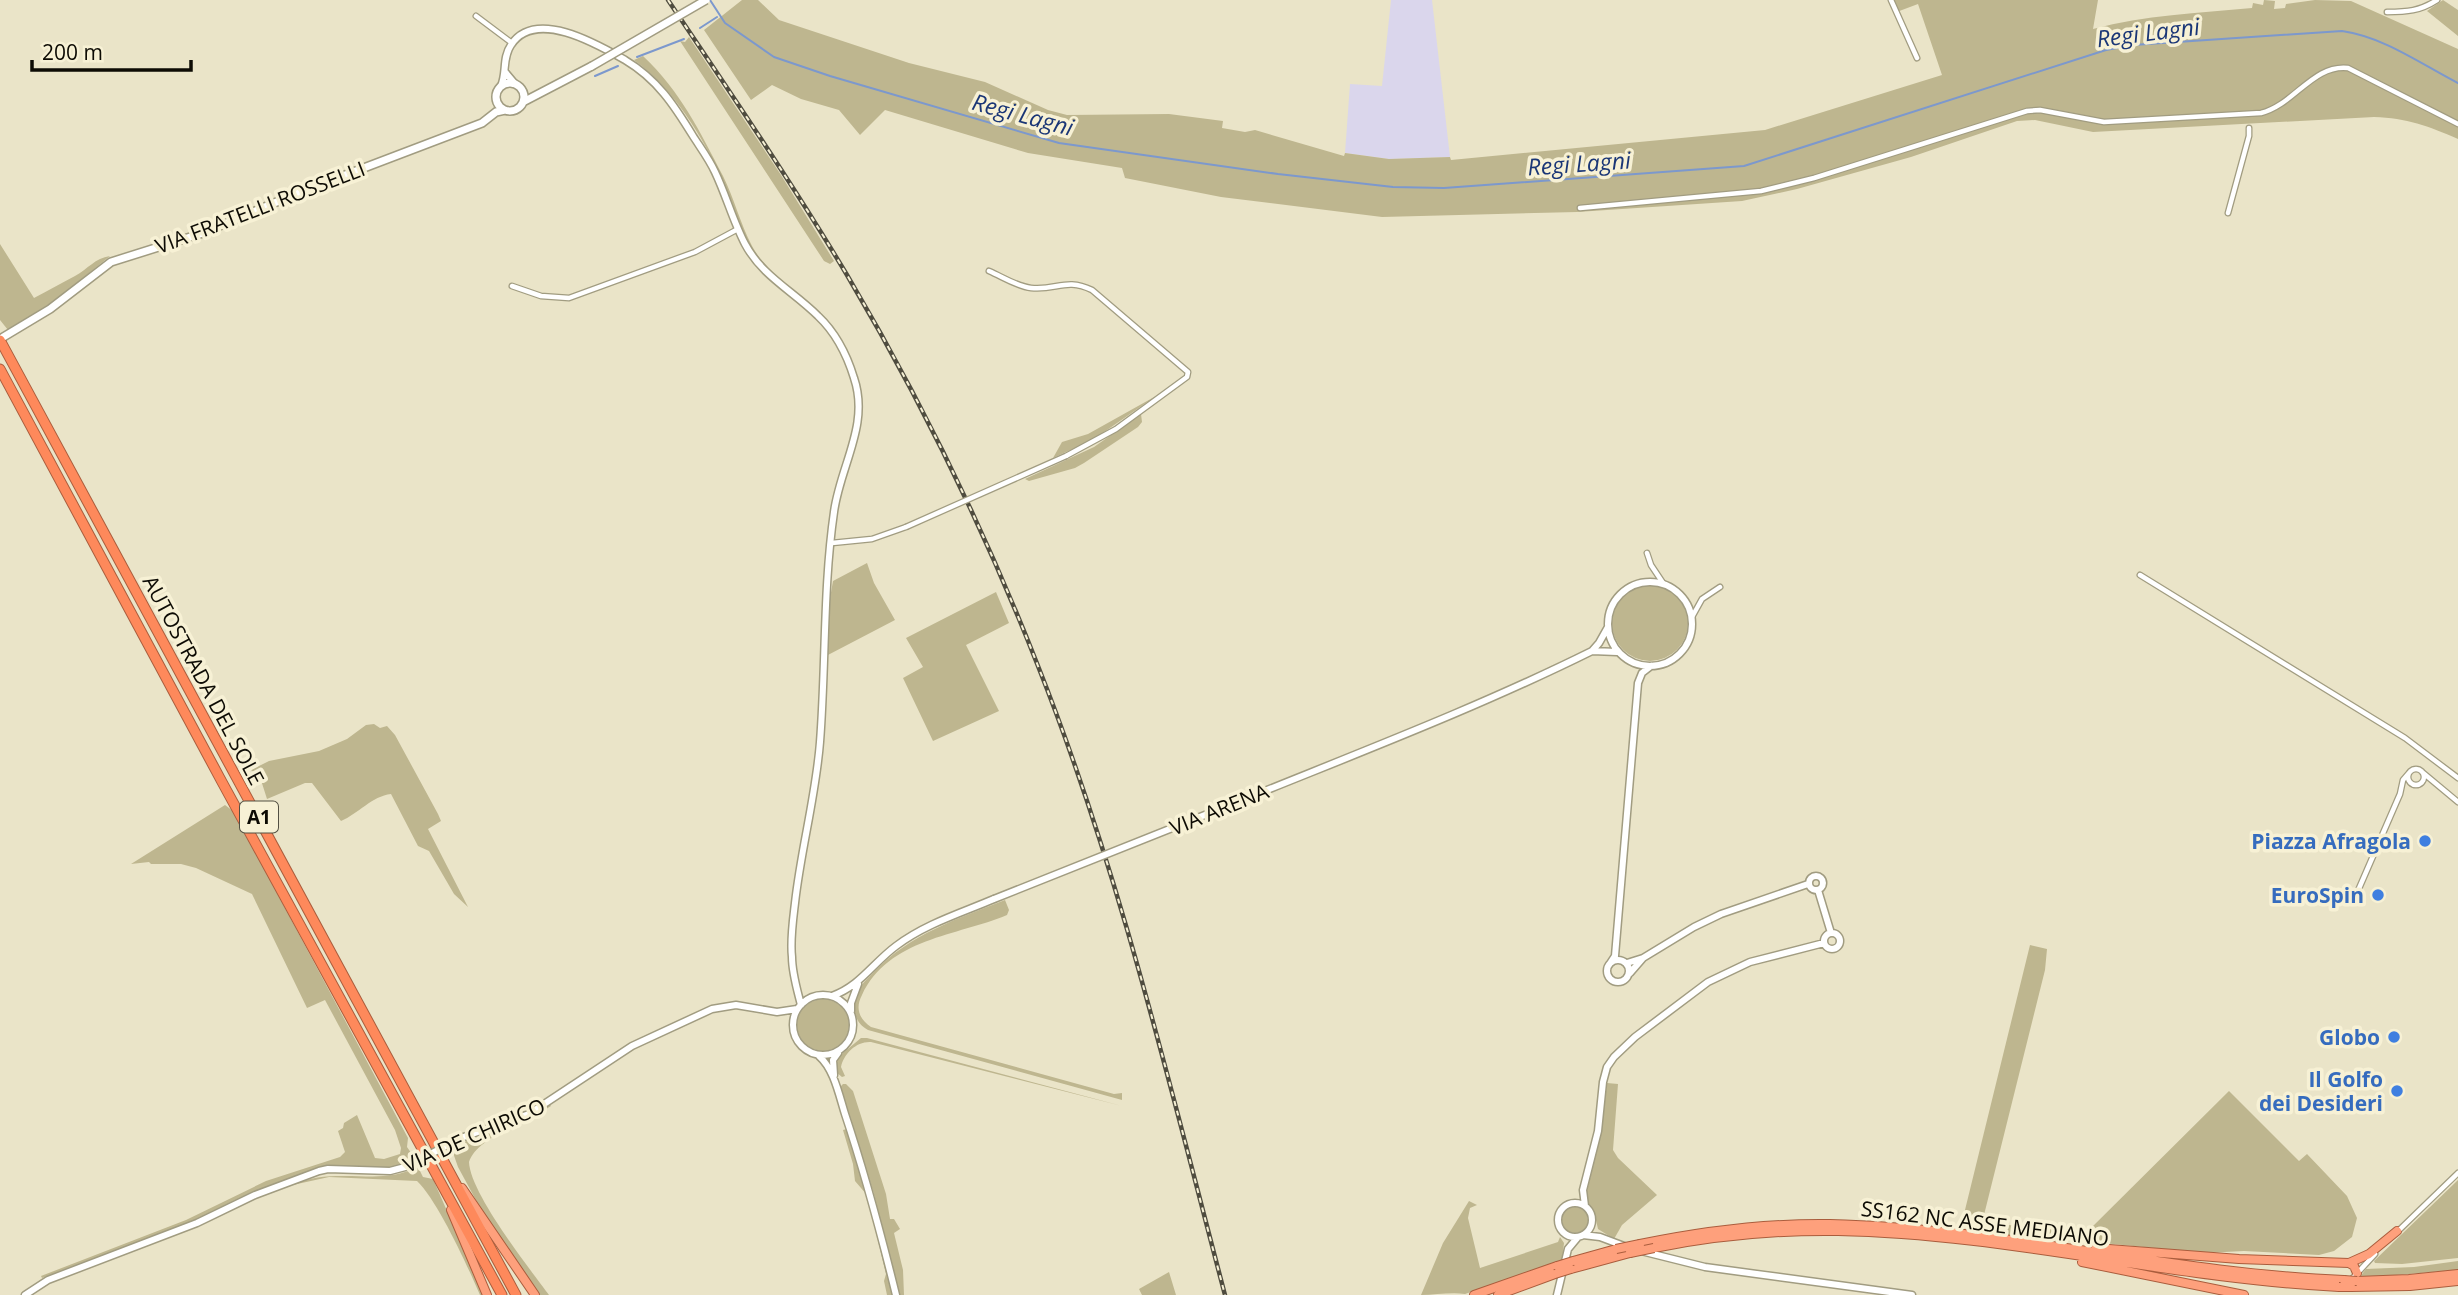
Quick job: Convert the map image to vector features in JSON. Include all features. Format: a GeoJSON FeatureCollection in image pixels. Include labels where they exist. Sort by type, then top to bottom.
{"type":"FeatureCollection","features":[{"type":"Feature","properties":{"kind":"highway","name":"AUTOSTRADA DEL SOLE"},"geometry":{"type":"LineString","coordinates":[[0,340],[516,1295]]}},
{"type":"Feature","properties":{"kind":"highway","name":"AUTOSTRADA DEL SOLE"},"geometry":{"type":"LineString","coordinates":[[0,369],[502,1295]]}},
{"type":"Feature","properties":{"kind":"highway"},"geometry":{"type":"LineString","coordinates":[[441,1156],[536,1295]]}},
{"type":"Feature","properties":{"kind":"highway"},"geometry":{"type":"LineString","coordinates":[[435,1171],[487,1295]]}},
{"type":"Feature","properties":{"kind":"highway","name":"SS162 NC ASSE MEDIANO"},"geometry":{"type":"LineString","coordinates":[[1474,1295],[1640,1244],[1722,1230],[1776,1225],[1829,1224],[1933,1230],[2196,1274],[2270,1283],[2341,1287],[2355,1280],[2409,1279],[2458,1274]]}},
{"type":"Feature","properties":{"kind":"highway","name":"SS162 NC ASSE MEDIANO"},"geometry":{"type":"LineString","coordinates":[[1572,1265],[1654,1248],[1752,1234],[1839,1231],[1929,1237],[2060,1251]]}},
{"type":"Feature","properties":{"kind":"highway"},"geometry":{"type":"LineString","coordinates":[[2060,1251],[2108,1248],[2239,1259],[2349,1263],[2369,1254],[2398,1231]]}},
{"type":"Feature","properties":{"kind":"highway"},"geometry":{"type":"LineString","coordinates":[[2060,1251],[2095,1266],[2244,1295]]}},
{"type":"Feature","properties":{"kind":"highway"},"geometry":{"type":"LineString","coordinates":[[2349,1263],[2354,1266],[2355,1280]]}},
{"type":"Feature","properties":{"kind":"highway","name":"SS162 NC ASSE MEDIANO"},"geometry":{"type":"LineString","coordinates":[[1498,1295],[1556,1270]]}},
{"type":"Feature","properties":{"kind":"highway","name":"SS162 NC ASSE MEDIANO"},"geometry":{"type":"LineString","coordinates":[[2355,1280],[2410,1286],[2458,1281]]}},
{"type":"Feature","properties":{"kind":"main road"},"geometry":{"type":"LineString","coordinates":[[536,94],[524,93],[515,84],[501,86],[496,96],[498,104],[505,110],[517,109],[536,94],[592,66],[706,0]]}},
{"type":"Feature","properties":{"kind":"main road"},"geometry":{"type":"LineString","coordinates":[[523,102],[524,93]]}},
{"type":"Feature","properties":{"kind":"main road"},"geometry":{"type":"LineString","coordinates":[[494,114],[498,104]]}},
{"type":"Feature","properties":{"kind":"main road","name":"VIA FRATELLI ROSSELLI"},"geometry":{"type":"LineString","coordinates":[[0,340],[50,309],[111,262],[203,233],[295,194],[482,122],[505,110]]}},
{"type":"Feature","properties":{"kind":"street"},"geometry":{"type":"LineString","coordinates":[[1891,0],[1917,58]]}},
{"type":"Feature","properties":{"kind":"street"},"geometry":{"type":"LineString","coordinates":[[2387,12],[2411,12],[2437,0]]}},
{"type":"Feature","properties":{"kind":"street"},"geometry":{"type":"LineString","coordinates":[[476,16],[512,43]]}},
{"type":"Feature","properties":{"kind":"street"},"geometry":{"type":"LineString","coordinates":[[501,86],[505,57],[512,43],[521,35],[535,30],[561,31],[599,45],[635,66],[657,84],[672,102],[713,169],[738,229],[755,260],[828,327],[838,340],[855,378],[860,411],[858,429],[839,487],[834,513],[825,622],[820,746],[801,855],[794,914],[791,955],[799,1007],[792,1025],[794,1036],[800,1045],[819,1056],[827,1065],[835,1084],[872,1194],[896,1295]]}},
{"type":"Feature","properties":{"kind":"street"},"geometry":{"type":"LineString","coordinates":[[1580,208],[1761,191],[1814,178],[2026,111],[2040,110],[2104,122],[2251,114],[2272,110],[2291,99],[2320,73],[2339,67],[2348,68],[2458,124]]}},
{"type":"Feature","properties":{"kind":"street"},"geometry":{"type":"LineString","coordinates":[[504,70],[515,84]]}},
{"type":"Feature","properties":{"kind":"street"},"geometry":{"type":"LineString","coordinates":[[2228,213],[2249,128]]}},
{"type":"Feature","properties":{"kind":"street"},"geometry":{"type":"LineString","coordinates":[[512,286],[541,296],[569,298],[695,252],[738,229]]}},
{"type":"Feature","properties":{"kind":"street"},"geometry":{"type":"LineString","coordinates":[[832,544],[872,539],[906,527],[1066,456],[1116,429],[1187,377],[1188,372],[1092,290],[1072,283],[1035,289],[1020,286],[989,271]]}},
{"type":"Feature","properties":{"kind":"street"},"geometry":{"type":"LineString","coordinates":[[1647,554],[1663,583]]}},
{"type":"Feature","properties":{"kind":"street"},"geometry":{"type":"LineString","coordinates":[[2140,575],[2405,738],[2458,778]]}},
{"type":"Feature","properties":{"kind":"street"},"geometry":{"type":"LineString","coordinates":[[1647,581],[1663,583],[1680,593],[1690,608],[1692,617],[1692,633],[1681,654],[1668,663],[1651,666],[1632,662],[1619,653],[1611,641],[1608,628],[1612,606],[1626,589],[1647,581]]}},
{"type":"Feature","properties":{"kind":"street"},"geometry":{"type":"LineString","coordinates":[[1692,617],[1702,599],[1720,587]]}},
{"type":"Feature","properties":{"kind":"street","name":"VIA ARENA"},"geometry":{"type":"LineString","coordinates":[[850,1013],[850,1003],[858,983],[881,958],[914,934],[1488,700],[1592,651],[1608,628]]}},
{"type":"Feature","properties":{"kind":"street","name":"VIA ARENA"},"geometry":{"type":"LineString","coordinates":[[1592,651],[1619,653]]}},
{"type":"Feature","properties":{"kind":"street"},"geometry":{"type":"LineString","coordinates":[[1632,662],[1638,683]]}},
{"type":"Feature","properties":{"kind":"street"},"geometry":{"type":"LineString","coordinates":[[1651,666],[1642,673],[1638,683],[1615,956],[1607,971],[1613,981],[1624,980],[1635,964],[1693,927],[1721,914],[1808,884],[1812,876],[1819,876],[1823,882],[1818,890],[1830,933]]}},
{"type":"Feature","properties":{"kind":"street"},"geometry":{"type":"LineString","coordinates":[[2357,893],[2400,794],[2403,780],[2409,774],[2415,770],[2422,772],[2458,803]]}},
{"type":"Feature","properties":{"kind":"street"},"geometry":{"type":"LineString","coordinates":[[2400,794],[2417,784],[2423,777],[2422,772]]}},
{"type":"Feature","properties":{"kind":"street"},"geometry":{"type":"LineString","coordinates":[[2409,774],[2409,781],[2435,784]]}},
{"type":"Feature","properties":{"kind":"street"},"geometry":{"type":"LineString","coordinates":[[1808,884],[1811,889],[1818,890]]}},
{"type":"Feature","properties":{"kind":"street"},"geometry":{"type":"LineString","coordinates":[[1824,943],[1830,933]]}},
{"type":"Feature","properties":{"kind":"street"},"geometry":{"type":"LineString","coordinates":[[1824,943],[1829,949],[1839,947],[1839,937],[1830,933]]}},
{"type":"Feature","properties":{"kind":"street"},"geometry":{"type":"LineString","coordinates":[[1617,935],[1618,951],[1626,962],[1629,974]]}},
{"type":"Feature","properties":{"kind":"street"},"geometry":{"type":"LineString","coordinates":[[1574,1203],[1583,1190],[1598,1130],[1603,1082],[1614,1057],[1696,989],[1750,962],[1824,943]]}},
{"type":"Feature","properties":{"kind":"street"},"geometry":{"type":"LineString","coordinates":[[1611,962],[1617,959],[1626,962],[1643,958]]}},
{"type":"Feature","properties":{"kind":"street"},"geometry":{"type":"LineString","coordinates":[[796,982],[813,997]]}},
{"type":"Feature","properties":{"kind":"street","name":"VIA ARENA"},"geometry":{"type":"LineString","coordinates":[[832,996],[858,983]]}},
{"type":"Feature","properties":{"kind":"street"},"geometry":{"type":"LineString","coordinates":[[799,1007],[813,997],[832,996],[845,1004],[850,1013],[853,1024],[851,1037],[839,1051],[833,1065],[835,1084]]}},
{"type":"Feature","properties":{"kind":"street","name":"VIA DE CHIRICO"},"geometry":{"type":"LineString","coordinates":[[25,1295],[48,1280],[197,1223],[255,1195],[306,1176],[328,1169],[390,1171],[409,1166],[458,1139],[528,1114],[625,1049],[712,1009],[736,1005],[777,1012],[799,1007]]}},
{"type":"Feature","properties":{"kind":"street"},"geometry":{"type":"LineString","coordinates":[[777,1012],[792,1025]]}},
{"type":"Feature","properties":{"kind":"street"},"geometry":{"type":"LineString","coordinates":[[819,1056],[839,1051]]}},
{"type":"Feature","properties":{"kind":"street"},"geometry":{"type":"LineString","coordinates":[[2341,1287],[2355,1280],[2398,1231],[2458,1173]]}},
{"type":"Feature","properties":{"kind":"street"},"geometry":{"type":"LineString","coordinates":[[1583,1190],[1585,1206],[1601,1237]]}},
{"type":"Feature","properties":{"kind":"street"},"geometry":{"type":"LineString","coordinates":[[1569,1249],[1558,1225],[1558,1215],[1566,1205],[1574,1203],[1585,1206]]}},
{"type":"Feature","properties":{"kind":"street"},"geometry":{"type":"LineString","coordinates":[[1557,1295],[1569,1249],[1589,1229],[1592,1222]]}},
{"type":"Feature","properties":{"kind":"street"},"geometry":{"type":"LineString","coordinates":[[1563,1233],[1570,1237],[1601,1237],[1692,1265],[1912,1295]]}},
{"type":"Feature","properties":{"kind":"shaded area"},"geometry":{"type":"Polygon","coordinates":[[[742,0],[758,0],[779,20],[909,63],[985,82],[1048,110],[1067,115],[1169,114],[1223,121],[1222,128],[1245,132],[1255,130],[1344,156],[1345,153],[1389,159],[1450,157],[1451,160],[1765,130],[1942,75],[1918,4],[1894,13],[1888,0],[2098,0],[2093,29],[2152,18],[2252,8],[2253,3],[2263,5],[2264,0],[2275,1],[2274,9],[2285,8],[2286,4],[2315,0],[2351,1],[2458,49],[2458,139],[2417,124],[2374,117],[2093,132],[2035,120],[2017,121],[1911,157],[1797,189],[1742,201],[1577,212],[1382,217],[1221,197],[1125,178],[1122,168],[1028,153],[885,110],[860,135],[839,110],[801,99],[772,85],[751,100],[704,30],[742,0]]]}},
{"type":"Feature","properties":{"kind":"shaded area"},"geometry":{"type":"Polygon","coordinates":[[[1391,0],[1432,0],[1450,157],[1389,159],[1345,153],[1350,84],[1382,86],[1391,0]]]}},
{"type":"Feature","properties":{"kind":"shaded area"},"geometry":{"type":"Polygon","coordinates":[[[2443,0],[2458,10],[2458,36],[2427,11],[2443,0]]]}},
{"type":"Feature","properties":{"kind":"shaded area"},"geometry":{"type":"Polygon","coordinates":[[[689,37],[781,175],[834,261],[830,264],[824,261],[680,41],[685,42],[689,37]]]}},
{"type":"Feature","properties":{"kind":"shaded area"},"geometry":{"type":"Polygon","coordinates":[[[643,56],[668,83],[697,127],[723,176],[756,253],[796,292],[794,294],[767,269],[748,244],[707,148],[674,99],[634,60],[643,56]]]}},
{"type":"Feature","properties":{"kind":"shaded area"},"geometry":{"type":"Polygon","coordinates":[[[0,244],[34,298],[100,259],[110,256],[46,308],[8,330],[0,320],[0,244]]]}},
{"type":"Feature","properties":{"kind":"shaded area"},"geometry":{"type":"Polygon","coordinates":[[[1156,396],[1094,439],[1053,458],[1062,442],[1088,434],[1156,396]]]}},
{"type":"Feature","properties":{"kind":"shaded area"},"geometry":{"type":"Polygon","coordinates":[[[1141,414],[1142,422],[1138,427],[1084,463],[1029,481],[1025,479],[1094,447],[1141,414]]]}},
{"type":"Feature","properties":{"kind":"shaded area"},"geometry":{"type":"Polygon","coordinates":[[[867,563],[874,583],[895,620],[826,656],[833,581],[867,563]]]}},
{"type":"Feature","properties":{"kind":"shaded area"},"geometry":{"type":"Polygon","coordinates":[[[1643,585],[1657,585],[1671,591],[1682,602],[1688,623],[1685,638],[1677,650],[1657,661],[1643,661],[1629,655],[1618,644],[1612,630],[1612,616],[1618,602],[1629,591],[1643,585]]]}},
{"type":"Feature","properties":{"kind":"shaded area"},"geometry":{"type":"Polygon","coordinates":[[[996,592],[1009,623],[966,645],[999,711],[933,741],[903,678],[923,667],[906,638],[996,592]]]}},
{"type":"Feature","properties":{"kind":"shaded area"},"geometry":{"type":"Polygon","coordinates":[[[374,724],[380,728],[387,726],[395,735],[438,814],[441,821],[428,829],[468,907],[454,894],[429,851],[418,846],[391,794],[378,798],[341,821],[312,783],[305,783],[267,799],[260,777],[251,770],[269,761],[319,751],[347,739],[366,725],[374,724]]]}},
{"type":"Feature","properties":{"kind":"shaded area"},"geometry":{"type":"Polygon","coordinates":[[[225,805],[233,811],[408,1138],[407,1147],[416,1160],[400,1168],[311,1171],[258,1190],[198,1220],[42,1278],[41,1276],[186,1220],[266,1181],[340,1157],[345,1152],[338,1131],[343,1128],[344,1123],[357,1115],[375,1158],[384,1159],[400,1154],[401,1148],[395,1130],[325,1000],[307,1008],[252,894],[196,868],[181,864],[131,864],[225,805]]]}},
{"type":"Feature","properties":{"kind":"shaded area"},"geometry":{"type":"Polygon","coordinates":[[[1005,900],[1009,910],[1007,915],[926,942],[889,961],[874,976],[862,995],[859,1004],[861,1017],[871,1027],[1114,1094],[1122,1093],[1122,1100],[868,1030],[859,1022],[854,1007],[856,994],[864,982],[888,959],[935,929],[1005,900]]]}},
{"type":"Feature","properties":{"kind":"shaded area"},"geometry":{"type":"Polygon","coordinates":[[[2030,945],[2047,949],[2045,970],[1982,1223],[2088,1231],[2229,1091],[2299,1161],[2307,1154],[2347,1196],[2357,1218],[2352,1237],[2334,1251],[2319,1255],[2244,1251],[2205,1253],[2072,1240],[2049,1241],[1971,1230],[1973,1220],[1964,1214],[2030,945]]]}},
{"type":"Feature","properties":{"kind":"shaded area"},"geometry":{"type":"Polygon","coordinates":[[[823,999],[833,1001],[841,1007],[847,1015],[847,1035],[841,1043],[833,1049],[823,1051],[813,1049],[805,1043],[799,1035],[797,1025],[799,1015],[805,1007],[813,1001],[823,999]]]}},
{"type":"Feature","properties":{"kind":"shaded area"},"geometry":{"type":"Polygon","coordinates":[[[861,1038],[1122,1106],[871,1042],[856,1046],[848,1053],[841,1067],[845,1076],[842,1077],[836,1072],[837,1058],[861,1038]]]}},
{"type":"Feature","properties":{"kind":"shaded area"},"geometry":{"type":"Polygon","coordinates":[[[1607,1083],[1618,1084],[1613,1150],[1657,1195],[1622,1225],[1614,1239],[1598,1229],[1586,1195],[1601,1134],[1607,1083]]]}},
{"type":"Feature","properties":{"kind":"shaded area"},"geometry":{"type":"Polygon","coordinates":[[[843,1084],[853,1091],[886,1194],[890,1219],[894,1219],[900,1229],[894,1233],[903,1270],[904,1295],[900,1295],[873,1191],[840,1087],[843,1084]]]}},
{"type":"Feature","properties":{"kind":"shaded area"},"geometry":{"type":"Polygon","coordinates":[[[549,1103],[551,1106],[482,1145],[469,1162],[472,1176],[489,1211],[549,1295],[539,1295],[484,1215],[458,1167],[451,1147],[549,1103]]]}},
{"type":"Feature","properties":{"kind":"shaded area"},"geometry":{"type":"Polygon","coordinates":[[[847,1129],[873,1207],[894,1295],[887,1295],[884,1281],[886,1274],[867,1195],[855,1181],[843,1130],[847,1129]]]}},
{"type":"Feature","properties":{"kind":"shaded area"},"geometry":{"type":"Polygon","coordinates":[[[418,1167],[423,1177],[433,1179],[484,1295],[480,1295],[443,1218],[417,1181],[329,1177],[288,1186],[324,1177],[387,1176],[418,1167]]]}},
{"type":"Feature","properties":{"kind":"shaded area"},"geometry":{"type":"Polygon","coordinates":[[[2458,1180],[2458,1258],[2402,1264],[2375,1263],[2374,1261],[2458,1180]]]}},
{"type":"Feature","properties":{"kind":"shaded area"},"geometry":{"type":"Polygon","coordinates":[[[1469,1201],[1477,1205],[1470,1208],[1468,1218],[1480,1268],[1558,1242],[1560,1237],[1564,1243],[1562,1261],[1465,1294],[1421,1295],[1443,1243],[1469,1201]]]}},
{"type":"Feature","properties":{"kind":"shaded area"},"geometry":{"type":"Polygon","coordinates":[[[1575,1207],[1584,1211],[1588,1220],[1584,1229],[1575,1233],[1566,1229],[1562,1220],[1566,1211],[1575,1207]]]}},
{"type":"Feature","properties":{"kind":"shaded area"},"geometry":{"type":"Polygon","coordinates":[[[2458,1261],[2458,1270],[2359,1278],[2366,1269],[2414,1267],[2458,1261]]]}},
{"type":"Feature","properties":{"kind":"shaded area"},"geometry":{"type":"Polygon","coordinates":[[[1169,1272],[1176,1295],[1142,1295],[1139,1289],[1169,1272]]]}},
{"type":"Feature","properties":{"kind":"waterway","name":"Regi Lagni"},"geometry":{"type":"LineString","coordinates":[[710,0],[725,23],[774,57],[1059,143],[1278,174],[1393,187],[1444,188],[1744,166],[2106,50],[2133,45],[2342,31],[2387,45],[2458,83]]}},
{"type":"Feature","properties":{"kind":"waterway"},"geometry":{"type":"LineString","coordinates":[[700,28],[717,17]]}},
{"type":"Feature","properties":{"kind":"waterway"},"geometry":{"type":"LineString","coordinates":[[637,57],[684,39]]}},
{"type":"Feature","properties":{"kind":"waterway"},"geometry":{"type":"LineString","coordinates":[[595,76],[618,66]]}},
{"type":"Feature","properties":{"kind":"railway"},"geometry":{"type":"LineString","coordinates":[[668,0],[782,171],[874,322],[926,418],[974,516],[1018,616],[1067,743],[1118,899],[1163,1057],[1225,1295]]}},
{"type":"Feature","properties":{"kind":"place","name":"Piazza Afragola"},"geometry":{"type":"Point","coordinates":[2425,841]}},
{"type":"Feature","properties":{"kind":"place","name":"EuroSpin"},"geometry":{"type":"Point","coordinates":[2378,895]}},
{"type":"Feature","properties":{"kind":"place","name":"Globo"},"geometry":{"type":"Point","coordinates":[2394,1037]}},
{"type":"Feature","properties":{"kind":"place","name":"Il Golfo dei Desideri"},"geometry":{"type":"Point","coordinates":[2397,1091]}}]}
